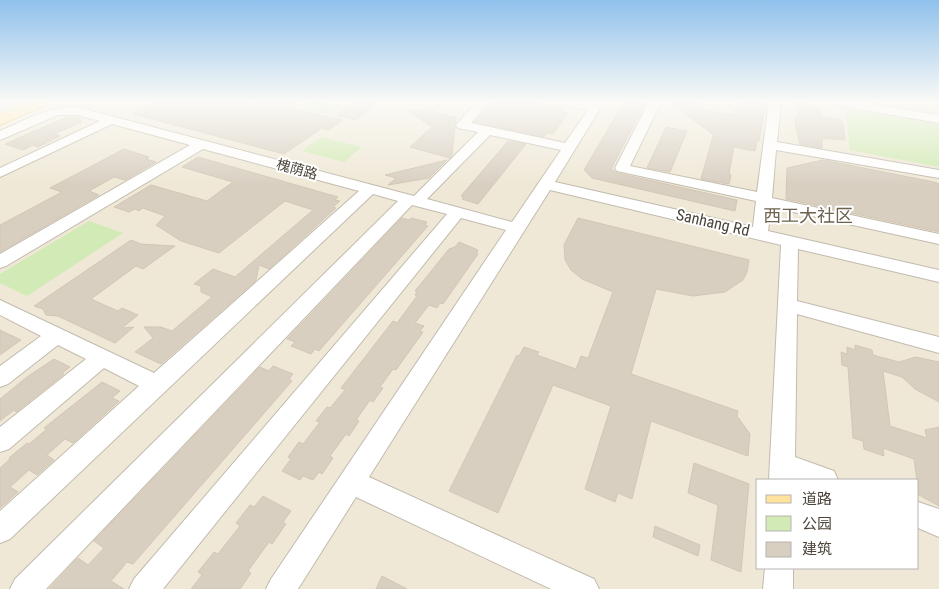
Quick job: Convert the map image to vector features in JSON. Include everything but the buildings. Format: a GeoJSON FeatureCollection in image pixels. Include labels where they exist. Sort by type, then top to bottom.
{"type":"FeatureCollection","features":[{"type":"Feature","properties":{"kind":"street"},"geometry":{"type":"LineString","coordinates":[[0,136],[15,129]]}},
{"type":"Feature","properties":{"kind":"street"},"geometry":{"type":"LineString","coordinates":[[0,174],[91,129]]}},
{"type":"Feature","properties":{"kind":"street","name":"槐荫路"},"geometry":{"type":"LineString","coordinates":[[147,129],[517,228]]}},
{"type":"Feature","properties":{"kind":"street"},"geometry":{"type":"LineString","coordinates":[[281,589],[581,129]]}},
{"type":"Feature","properties":{"kind":"street"},"geometry":{"type":"LineString","coordinates":[[641,129],[622,168],[939,239]]}},
{"type":"Feature","properties":{"kind":"street"},"geometry":{"type":"LineString","coordinates":[[760,233],[772,129]]}},
{"type":"Feature","properties":{"kind":"street"},"geometry":{"type":"LineString","coordinates":[[25,589],[413,200],[487,130],[569,148]]}},
{"type":"Feature","properties":{"kind":"street"},"geometry":{"type":"LineString","coordinates":[[0,262],[201,144]]}},
{"type":"Feature","properties":{"kind":"street"},"geometry":{"type":"LineString","coordinates":[[770,145],[939,174]]}},
{"type":"Feature","properties":{"kind":"street","name":"Sanhang Rd"},"geometry":{"type":"LineString","coordinates":[[545,184],[939,276]]}},
{"type":"Feature","properties":{"kind":"street"},"geometry":{"type":"LineString","coordinates":[[0,529],[370,189]]}},
{"type":"Feature","properties":{"kind":"street"},"geometry":{"type":"LineString","coordinates":[[144,589],[457,212]]}},
{"type":"Feature","properties":{"kind":"street"},"geometry":{"type":"LineString","coordinates":[[790,240],[782,472],[820,479]]}},
{"type":"Feature","properties":{"kind":"street"},"geometry":{"type":"LineString","coordinates":[[788,305],[939,345]]}},
{"type":"Feature","properties":{"kind":"street"},"geometry":{"type":"LineString","coordinates":[[1,309],[157,385]]}},
{"type":"Feature","properties":{"kind":"street"},"geometry":{"type":"LineString","coordinates":[[0,378],[57,335]]}},
{"type":"Feature","properties":{"kind":"street"},"geometry":{"type":"LineString","coordinates":[[0,441],[102,358]]}},
{"type":"Feature","properties":{"kind":"street"},"geometry":{"type":"LineString","coordinates":[[351,482],[567,585]]}},
{"type":"Feature","properties":{"kind":"street"},"geometry":{"type":"LineString","coordinates":[[919,515],[939,523]]}},
{"type":"Feature","properties":{"kind":"street"},"geometry":{"type":"LineString","coordinates":[[778,569],[778,589]]}},
{"type":"Feature","properties":{"kind":"shaded area"},"geometry":{"type":"Polygon","coordinates":[[[0,129],[939,129],[939,589],[0,589],[0,129]]]}},
{"type":"Feature","properties":{"kind":"green space"},"geometry":{"type":"Polygon","coordinates":[[[848,129],[939,129],[939,167],[850,150],[848,129]]]}},
{"type":"Feature","properties":{"kind":"green space"},"geometry":{"type":"Polygon","coordinates":[[[321,137],[362,147],[344,162],[302,151],[321,137]]]}},
{"type":"Feature","properties":{"kind":"green space"},"geometry":{"type":"Polygon","coordinates":[[[89,221],[123,233],[27,296],[0,283],[0,274],[89,221]]]}},
{"type":"Feature","properties":{"kind":"district","name":"西工大社区"},"geometry":{"type":"Point","coordinates":[808,216]}}]}
